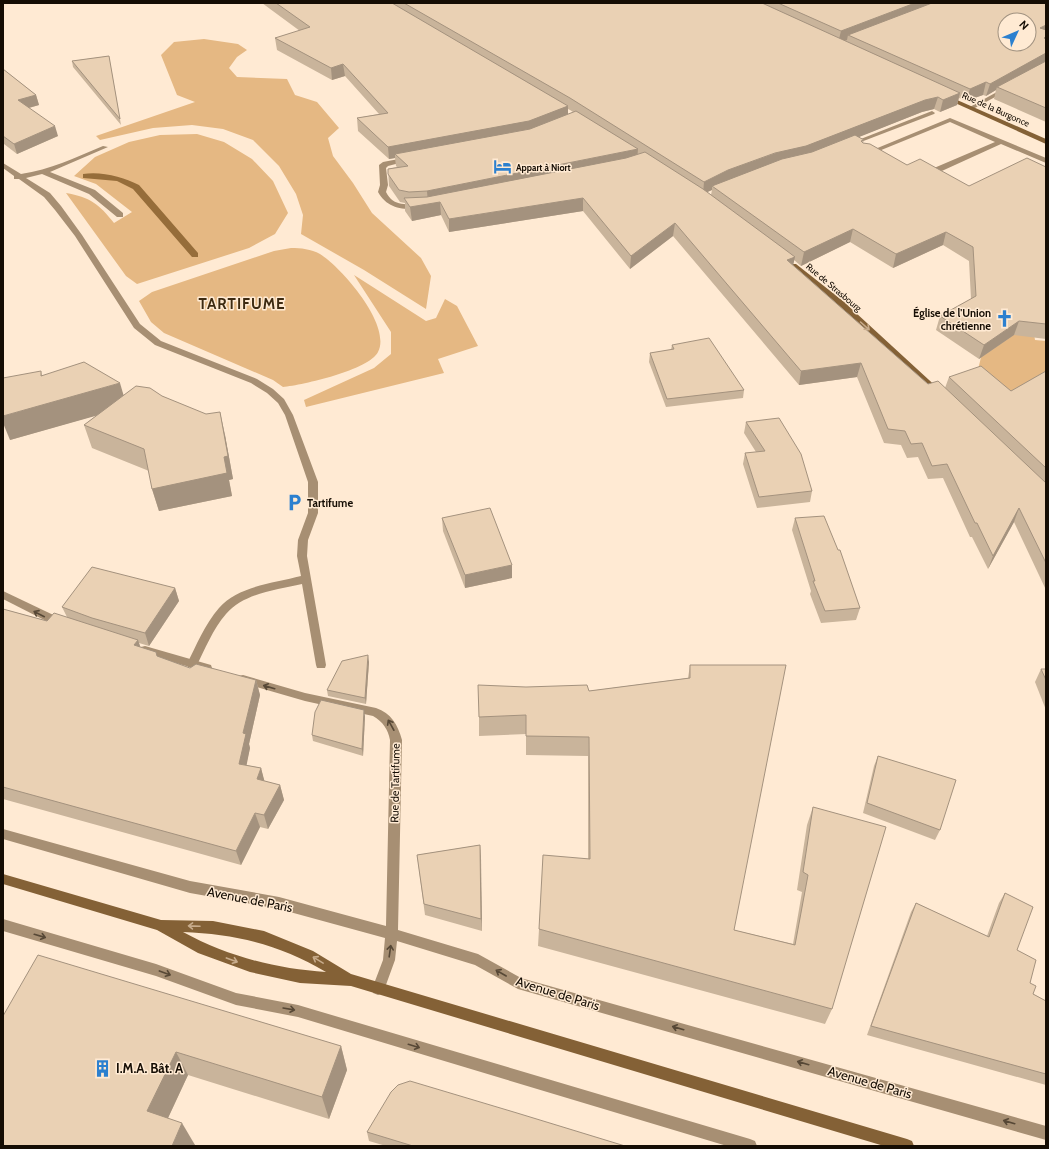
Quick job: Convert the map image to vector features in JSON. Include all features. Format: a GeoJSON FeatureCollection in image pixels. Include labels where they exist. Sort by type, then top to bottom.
{"type":"FeatureCollection","features":[{"type":"Feature","properties":{"kind":"main road","name":"Rue de la Burgonce"},"geometry":{"type":"LineString","coordinates":[[936,93],[1046,142]]}},
{"type":"Feature","properties":{"kind":"main road","name":"Rue de Strasbourg"},"geometry":{"type":"LineString","coordinates":[[785,260],[840,303],[947,401]]}},
{"type":"Feature","properties":{"kind":"main road"},"geometry":{"type":"LineString","coordinates":[[3,879],[160,925],[202,949],[250,966],[300,977],[351,980],[900,1145]]}},
{"type":"Feature","properties":{"kind":"main road"},"geometry":{"type":"LineString","coordinates":[[160,925],[213,927],[264,937],[309,955],[351,980]]}},
{"type":"Feature","properties":{"kind":"street"},"geometry":{"type":"LineString","coordinates":[[971,108],[1009,87]]}},
{"type":"Feature","properties":{"kind":"street"},"geometry":{"type":"LineString","coordinates":[[841,148],[932,113]]}},
{"type":"Feature","properties":{"kind":"street"},"geometry":{"type":"LineString","coordinates":[[864,155],[950,120],[1046,161]]}},
{"type":"Feature","properties":{"kind":"street"},"geometry":{"type":"LineString","coordinates":[[930,174],[1000,142]]}},
{"type":"Feature","properties":{"kind":"street"},"geometry":{"type":"LineString","coordinates":[[18,177],[44,172],[78,160],[105,147]]}},
{"type":"Feature","properties":{"kind":"street"},"geometry":{"type":"LineString","coordinates":[[420,156],[395,161],[382,167],[384,185],[382,192],[389,203],[395,206],[408,208],[428,207]]}},
{"type":"Feature","properties":{"kind":"street"},"geometry":{"type":"LineString","coordinates":[[3,166],[47,195],[58,208],[78,235],[137,326],[145,335],[158,343],[254,382],[270,391],[281,401],[289,415],[313,482],[313,512],[303,545],[302,556],[321,665]]}},
{"type":"Feature","properties":{"kind":"street"},"geometry":{"type":"LineString","coordinates":[[44,172],[92,192],[120,215]]}},
{"type":"Feature","properties":{"kind":"street"},"geometry":{"type":"LineString","coordinates":[[192,664],[223,610],[238,598],[260,590],[306,580]]}},
{"type":"Feature","properties":{"kind":"street"},"geometry":{"type":"LineString","coordinates":[[3,595],[50,619],[72,627]]}},
{"type":"Feature","properties":{"kind":"street"},"geometry":{"type":"LineString","coordinates":[[134,647],[215,671]]}},
{"type":"Feature","properties":{"kind":"street","name":"Rue de Tartifume"},"geometry":{"type":"LineString","coordinates":[[230,675],[305,697],[376,712],[387,718],[393,728],[396,740],[392,934],[389,960],[378,988]]}},
{"type":"Feature","properties":{"kind":"street","name":"Avenue de Paris"},"geometry":{"type":"LineString","coordinates":[[3,834],[190,887],[279,903],[392,934],[478,960],[518,983],[1046,1133]]}},
{"type":"Feature","properties":{"kind":"street"},"geometry":{"type":"LineString","coordinates":[[3,925],[156,970],[236,999],[298,1011],[750,1146]]}},
{"type":"Feature","properties":{"kind":"shaded area"},"geometry":{"type":"Polygon","coordinates":[[[204,39],[238,44],[247,50],[237,57],[229,68],[237,77],[287,79],[295,95],[317,102],[339,128],[328,138],[333,156],[353,183],[372,213],[421,258],[431,276],[426,309],[364,270],[301,234],[303,215],[296,194],[279,166],[253,140],[223,129],[192,125],[153,128],[100,140],[96,136],[195,102],[177,95],[161,55],[174,42],[204,39]]]}},
{"type":"Feature","properties":{"kind":"shaded area"},"geometry":{"type":"Polygon","coordinates":[[[197,134],[224,142],[252,159],[273,181],[288,213],[275,234],[249,248],[137,284],[126,276],[66,193],[88,199],[93,202],[104,211],[114,223],[132,212],[96,184],[74,176],[95,157],[129,142],[160,135],[197,134]]]}},
{"type":"Feature","properties":{"kind":"shaded area"},"geometry":{"type":"Polygon","coordinates":[[[291,248],[306,249],[320,254],[340,271],[352,284],[372,313],[378,327],[380,341],[378,352],[372,359],[362,365],[335,376],[283,387],[273,380],[164,333],[151,322],[139,301],[152,292],[274,251],[291,248]]]}},
{"type":"Feature","properties":{"kind":"shaded area"},"geometry":{"type":"Polygon","coordinates":[[[354,275],[426,321],[436,318],[445,299],[457,306],[478,346],[438,359],[444,373],[306,407],[304,400],[374,368],[391,354],[391,332],[354,275]]]}},
{"type":"Feature","properties":{"kind":"shaded area"},"geometry":{"type":"Polygon","coordinates":[[[1024,328],[1034,334],[1035,340],[1046,341],[1046,419],[977,374],[982,353],[1024,328]]]}},
{"type":"Feature","properties":{"kind":"building"},"geometry":{"type":"Polygon","coordinates":[[[276,3],[392,3],[568,106],[529,121],[388,147],[357,118],[388,113],[343,64],[331,68],[275,38],[310,27],[276,3]]]}},
{"type":"Feature","properties":{"kind":"building"},"geometry":{"type":"Polygon","coordinates":[[[404,3],[762,3],[960,93],[943,100],[938,97],[925,100],[806,146],[775,153],[728,170],[704,182],[570,98],[404,3]]]}},
{"type":"Feature","properties":{"kind":"building"},"geometry":{"type":"Polygon","coordinates":[[[778,3],[915,3],[841,31],[778,3]]]}},
{"type":"Feature","properties":{"kind":"building"},"geometry":{"type":"Polygon","coordinates":[[[932,3],[1046,3],[1046,25],[1040,28],[1046,30],[1046,37],[1044,38],[1046,39],[1046,53],[990,84],[986,82],[970,89],[848,35],[932,3]]]}},
{"type":"Feature","properties":{"kind":"building"},"geometry":{"type":"Polygon","coordinates":[[[109,56],[120,119],[72,61],[109,56]]]}},
{"type":"Feature","properties":{"kind":"building"},"geometry":{"type":"Polygon","coordinates":[[[1046,61],[1046,108],[997,87],[1046,61]]]}},
{"type":"Feature","properties":{"kind":"building"},"geometry":{"type":"Polygon","coordinates":[[[3,69],[36,95],[18,100],[55,126],[14,144],[3,136],[3,69]]]}},
{"type":"Feature","properties":{"kind":"building"},"geometry":{"type":"Polygon","coordinates":[[[576,111],[638,149],[427,191],[409,192],[399,190],[388,174],[388,169],[408,166],[395,154],[530,129],[576,111]]]}},
{"type":"Feature","properties":{"kind":"building"},"geometry":{"type":"Polygon","coordinates":[[[855,135],[864,140],[861,141],[863,143],[870,144],[907,165],[920,159],[969,186],[1027,158],[1046,167],[1046,324],[1019,321],[984,345],[940,316],[976,296],[973,247],[946,232],[896,254],[853,229],[804,252],[712,186],[782,159],[812,152],[855,135]]]}},
{"type":"Feature","properties":{"kind":"building"},"geometry":{"type":"Polygon","coordinates":[[[645,152],[703,189],[795,257],[787,260],[928,384],[938,381],[1046,483],[1046,563],[1019,508],[993,556],[977,523],[975,523],[947,464],[932,466],[922,443],[911,444],[905,431],[888,429],[861,363],[801,371],[675,223],[631,256],[583,198],[449,219],[440,202],[410,207],[404,198],[427,197],[626,158],[645,152]]]}},
{"type":"Feature","properties":{"kind":"building"},"geometry":{"type":"Polygon","coordinates":[[[709,338],[744,390],[667,399],[650,353],[674,349],[672,345],[709,338]]]}},
{"type":"Feature","properties":{"kind":"building"},"geometry":{"type":"Polygon","coordinates":[[[84,362],[120,383],[3,416],[3,378],[41,371],[41,376],[84,362]]]}},
{"type":"Feature","properties":{"kind":"building"},"geometry":{"type":"Polygon","coordinates":[[[981,366],[1011,391],[1046,371],[1046,468],[949,377],[981,366]]]}},
{"type":"Feature","properties":{"kind":"building"},"geometry":{"type":"Polygon","coordinates":[[[136,386],[150,388],[162,396],[206,414],[220,412],[228,456],[224,457],[227,473],[152,489],[144,449],[84,425],[136,386]]]}},
{"type":"Feature","properties":{"kind":"building"},"geometry":{"type":"Polygon","coordinates":[[[779,418],[801,454],[812,491],[759,497],[745,453],[765,451],[746,422],[779,418]]]}},
{"type":"Feature","properties":{"kind":"building"},"geometry":{"type":"Polygon","coordinates":[[[490,508],[512,565],[465,575],[442,518],[490,508]]]}},
{"type":"Feature","properties":{"kind":"building"},"geometry":{"type":"Polygon","coordinates":[[[824,516],[838,550],[840,550],[860,608],[825,611],[813,581],[815,581],[795,518],[824,516]]]}},
{"type":"Feature","properties":{"kind":"building"},"geometry":{"type":"Polygon","coordinates":[[[92,567],[175,588],[145,633],[92,618],[62,607],[92,567]]]}},
{"type":"Feature","properties":{"kind":"building"},"geometry":{"type":"Polygon","coordinates":[[[3,609],[47,621],[54,613],[138,640],[134,645],[156,652],[157,656],[190,668],[196,664],[256,680],[243,733],[246,734],[239,764],[261,768],[257,779],[280,785],[264,815],[255,813],[236,851],[3,787],[3,609]]]}},
{"type":"Feature","properties":{"kind":"building"},"geometry":{"type":"Polygon","coordinates":[[[368,655],[365,698],[327,690],[342,661],[368,655]]]}},
{"type":"Feature","properties":{"kind":"building"},"geometry":{"type":"Polygon","coordinates":[[[690,665],[786,665],[734,930],[795,945],[808,875],[803,872],[813,807],[886,827],[832,1009],[539,929],[543,855],[590,859],[589,737],[526,736],[526,715],[479,717],[478,685],[526,687],[587,685],[589,691],[690,678],[690,665]]]}},
{"type":"Feature","properties":{"kind":"building"},"geometry":{"type":"Polygon","coordinates":[[[1041,669],[1046,669],[1046,680],[1041,669]]]}},
{"type":"Feature","properties":{"kind":"building"},"geometry":{"type":"Polygon","coordinates":[[[321,700],[364,710],[362,749],[312,735],[315,712],[321,700]]]}},
{"type":"Feature","properties":{"kind":"building"},"geometry":{"type":"Polygon","coordinates":[[[878,756],[956,780],[940,830],[867,803],[878,756]]]}},
{"type":"Feature","properties":{"kind":"building"},"geometry":{"type":"Polygon","coordinates":[[[480,845],[481,919],[424,904],[417,855],[480,845]]]}},
{"type":"Feature","properties":{"kind":"building"},"geometry":{"type":"Polygon","coordinates":[[[1005,893],[1033,907],[1017,950],[1036,960],[1030,983],[1036,986],[1033,994],[1046,1001],[1046,1074],[871,1026],[916,903],[989,937],[1005,893]]]}},
{"type":"Feature","properties":{"kind":"building","name":"I.M.A. Bât. A"},"geometry":{"type":"Polygon","coordinates":[[[38,955],[341,1046],[322,1097],[176,1052],[147,1111],[182,1123],[172,1146],[3,1146],[3,1016],[38,955]]]}},
{"type":"Feature","properties":{"kind":"building"},"geometry":{"type":"Polygon","coordinates":[[[410,1081],[625,1146],[413,1146],[367,1132],[391,1092],[398,1085],[410,1081]]]}},
{"type":"Feature","properties":{"kind":"waterway"},"geometry":{"type":"LineString","coordinates":[[86,176],[118,179],[136,187],[195,255]]}},
{"type":"Feature","properties":{"kind":"place","name":"Appart à Niort"},"geometry":{"type":"Point","coordinates":[503,167]}},
{"type":"Feature","properties":{"kind":"place","name":"Église de l'Union chrétienne"},"geometry":{"type":"Point","coordinates":[1004,319]}},
{"type":"Feature","properties":{"kind":"place","name":"Tartifume"},"geometry":{"type":"Point","coordinates":[294,503]}},
{"type":"Feature","properties":{"kind":"place","name":"I.M.A. Bât. A"},"geometry":{"type":"Point","coordinates":[103,1068]}},
{"type":"Feature","properties":{"kind":"district","name":"TARTIFUME"},"geometry":{"type":"Point","coordinates":[242,304]}}]}
